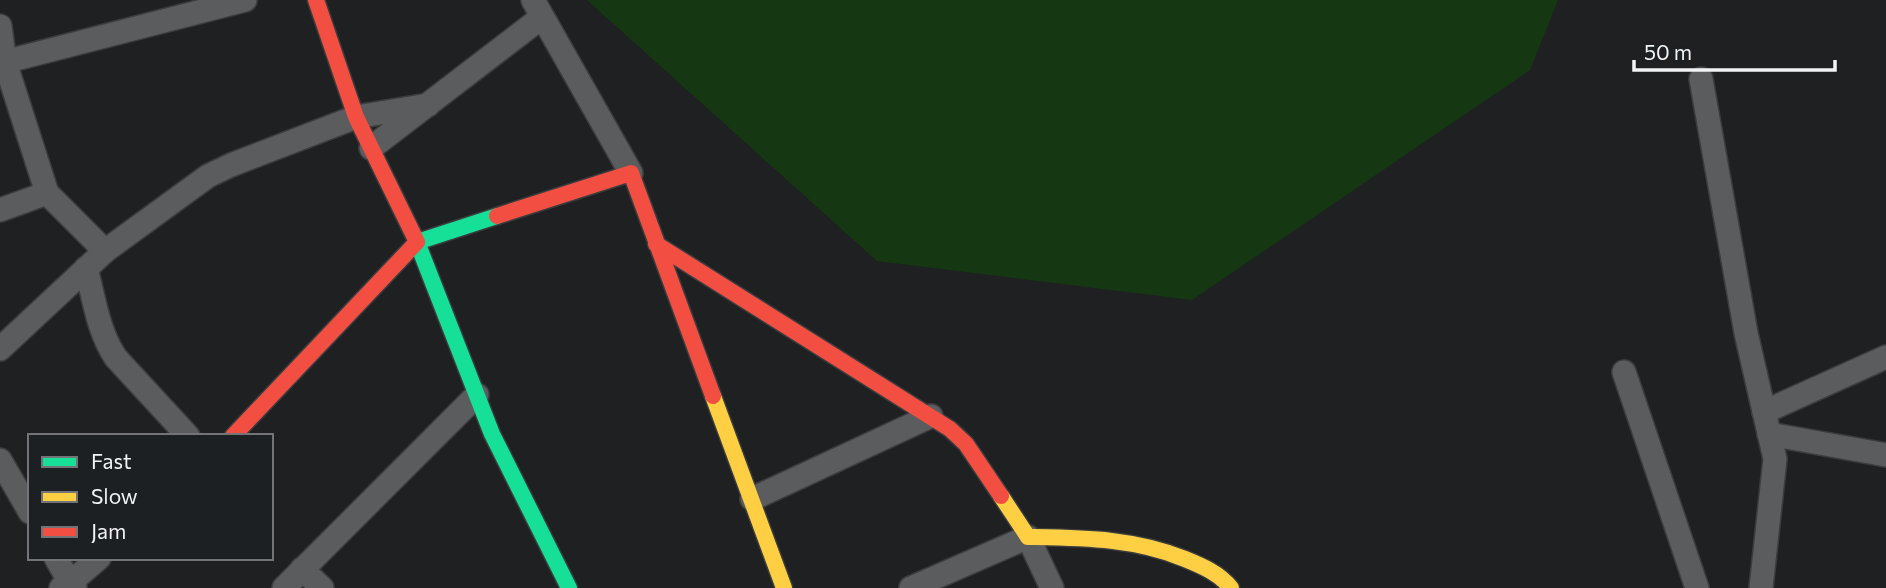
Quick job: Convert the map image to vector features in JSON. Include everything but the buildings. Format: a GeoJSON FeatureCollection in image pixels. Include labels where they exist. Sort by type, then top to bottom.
{"type":"FeatureCollection","features":[{"type":"Feature","properties":{"kind":"street"},"geometry":{"type":"LineString","coordinates":[[3,62],[245,0]]}},
{"type":"Feature","properties":{"kind":"street"},"geometry":{"type":"LineString","coordinates":[[316,0],[356,117],[417,242],[492,434],[569,588]]}},
{"type":"Feature","properties":{"kind":"street"},"geometry":{"type":"LineString","coordinates":[[371,148],[428,105],[537,8],[631,173],[784,588]]}},
{"type":"Feature","properties":{"kind":"street"},"geometry":{"type":"LineString","coordinates":[[0,26],[3,62],[47,193],[105,251]]}},
{"type":"Feature","properties":{"kind":"street"},"geometry":{"type":"LineString","coordinates":[[1700,79],[1745,333],[1775,459],[1761,588]]}},
{"type":"Feature","properties":{"kind":"street"},"geometry":{"type":"LineString","coordinates":[[0,349],[105,251],[208,176],[231,164],[356,117],[428,105]]}},
{"type":"Feature","properties":{"kind":"street"},"geometry":{"type":"LineString","coordinates":[[235,434],[417,242],[631,173]]}},
{"type":"Feature","properties":{"kind":"street"},"geometry":{"type":"LineString","coordinates":[[0,210],[47,193]]}},
{"type":"Feature","properties":{"kind":"street"},"geometry":{"type":"LineString","coordinates":[[656,244],[950,429],[966,444],[1028,537],[1052,588]]}},
{"type":"Feature","properties":{"kind":"street"},"geometry":{"type":"LineString","coordinates":[[86,268],[108,346],[186,434]]}},
{"type":"Feature","properties":{"kind":"street"},"geometry":{"type":"LineString","coordinates":[[1767,423],[1886,357]]}},
{"type":"Feature","properties":{"kind":"street"},"geometry":{"type":"LineString","coordinates":[[1624,372],[1697,588]]}},
{"type":"Feature","properties":{"kind":"street"},"geometry":{"type":"LineString","coordinates":[[284,588],[477,395]]}},
{"type":"Feature","properties":{"kind":"street"},"geometry":{"type":"LineString","coordinates":[[752,499],[931,416]]}},
{"type":"Feature","properties":{"kind":"street"},"geometry":{"type":"LineString","coordinates":[[1767,423],[1886,454]]}},
{"type":"Feature","properties":{"kind":"street"},"geometry":{"type":"LineString","coordinates":[[0,460],[28,509]]}},
{"type":"Feature","properties":{"kind":"street"},"geometry":{"type":"LineString","coordinates":[[911,588],[1028,537],[1137,543],[1207,568],[1231,588]]}},
{"type":"Feature","properties":{"kind":"street"},"geometry":{"type":"LineString","coordinates":[[57,560],[69,586],[97,560]]}},
{"type":"Feature","properties":{"kind":"street"},"geometry":{"type":"LineString","coordinates":[[302,569],[322,588]]}},
{"type":"Feature","properties":{"kind":"green space"},"geometry":{"type":"Polygon","coordinates":[[[587,0],[1558,0],[1530,70],[1192,300],[877,261],[587,0]]]}},
{"type":"Feature","properties":{"kind":"traffic: fast"},"geometry":{"type":"LineString","coordinates":[[497,216],[417,242],[492,434],[569,588]]}},
{"type":"Feature","properties":{"kind":"traffic: slow"},"geometry":{"type":"LineString","coordinates":[[713,396],[784,588]]}},
{"type":"Feature","properties":{"kind":"traffic: slow"},"geometry":{"type":"LineString","coordinates":[[1001,496],[1028,537],[1088,539],[1147,547],[1204,567],[1231,588]]}},
{"type":"Feature","properties":{"kind":"traffic: jam"},"geometry":{"type":"LineString","coordinates":[[235,434],[417,242],[356,117],[316,0]]}},
{"type":"Feature","properties":{"kind":"traffic: jam"},"geometry":{"type":"LineString","coordinates":[[497,216],[631,173],[713,396]]}},
{"type":"Feature","properties":{"kind":"traffic: jam"},"geometry":{"type":"LineString","coordinates":[[656,244],[950,429],[966,444],[1001,496]]}}]}
